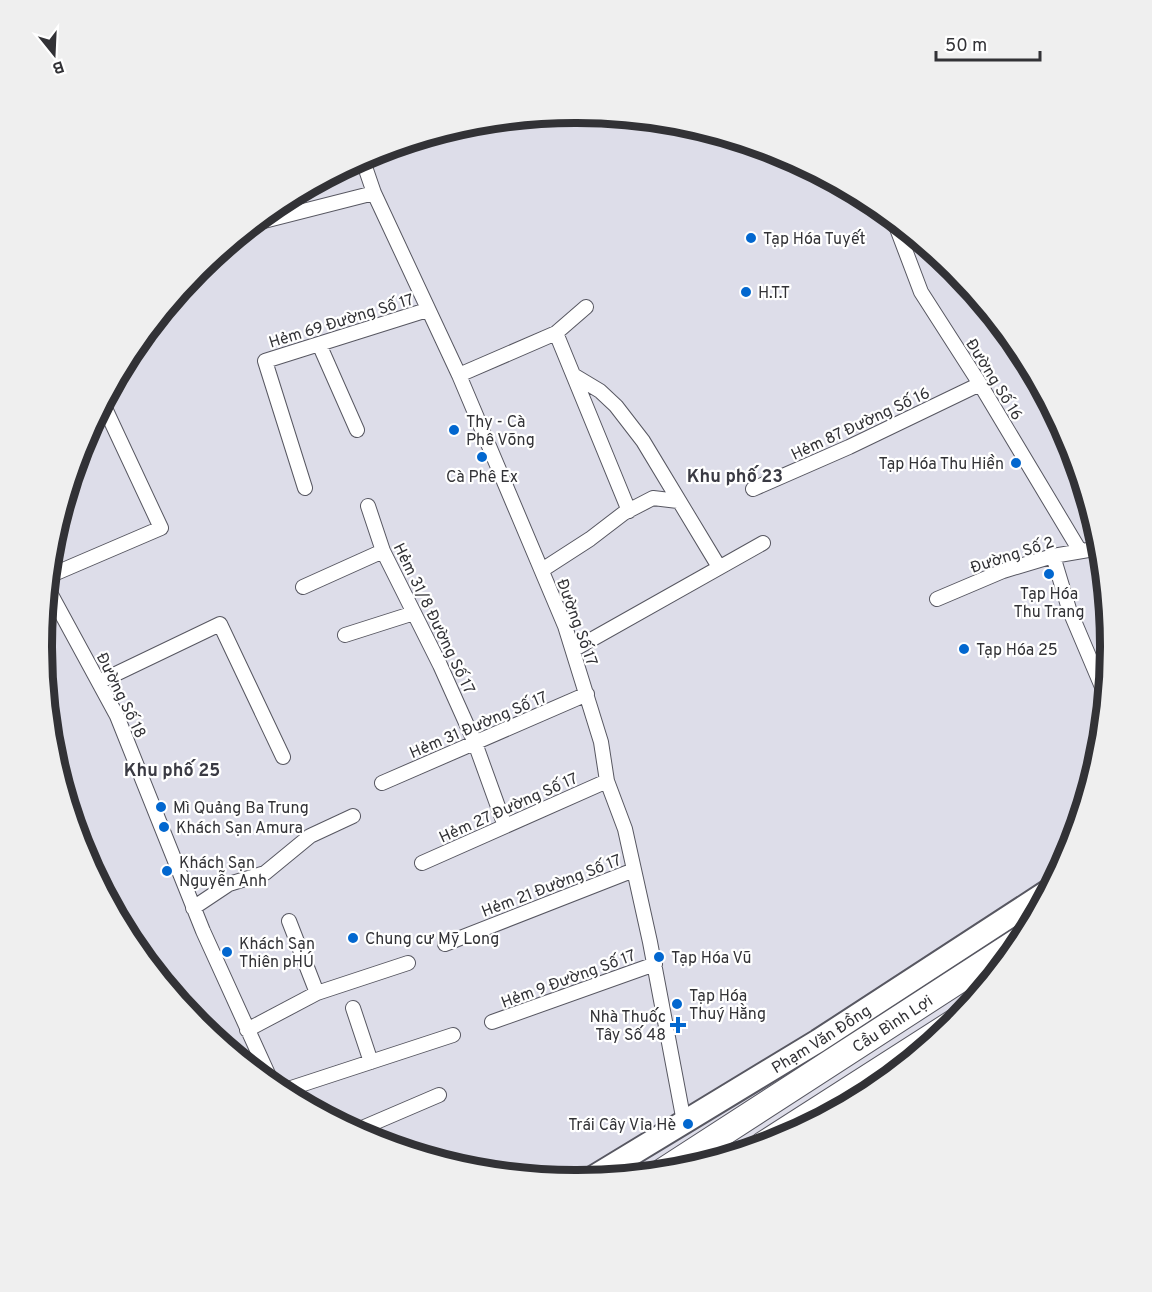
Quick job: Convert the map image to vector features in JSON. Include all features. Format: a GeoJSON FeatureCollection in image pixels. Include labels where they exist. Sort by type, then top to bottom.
{"type":"FeatureCollection","features":[{"type":"Feature","properties":{"kind":"highway","name":"Cầu Bình Lợi"},"geometry":{"type":"LineString","coordinates":[[689,1154],[999,954]]}},
{"type":"Feature","properties":{"kind":"highway","name":"Cầu Bình Lợi"},"geometry":{"type":"LineString","coordinates":[[807,1117],[899,1058]]}},
{"type":"Feature","properties":{"kind":"highway"},"geometry":{"type":"LineString","coordinates":[[683,1158],[689,1154]]}},
{"type":"Feature","properties":{"kind":"main road","name":"Phạm Văn Đồng"},"geometry":{"type":"LineString","coordinates":[[608,1168],[818,1041],[1033,901]]}},
{"type":"Feature","properties":{"kind":"main road"},"geometry":{"type":"LineString","coordinates":[[684,1122],[689,1154]]}},
{"type":"Feature","properties":{"kind":"street","name":"Đường Số 17"},"geometry":{"type":"LineString","coordinates":[[365,167],[374,193],[459,375],[565,626],[601,742],[607,781],[625,829],[655,964],[684,1122]]}},
{"type":"Feature","properties":{"kind":"street"},"geometry":{"type":"LineString","coordinates":[[275,218],[374,193]]}},
{"type":"Feature","properties":{"kind":"street","name":"Đường Số 16"},"geometry":{"type":"LineString","coordinates":[[898,233],[921,292],[980,384],[1080,551]]}},
{"type":"Feature","properties":{"kind":"street"},"geometry":{"type":"LineString","coordinates":[[459,375],[556,333],[586,307]]}},
{"type":"Feature","properties":{"kind":"street","name":"Hẻm 69 Đường Số 17"},"geometry":{"type":"LineString","coordinates":[[305,488],[265,361],[427,310]]}},
{"type":"Feature","properties":{"kind":"street"},"geometry":{"type":"LineString","coordinates":[[556,333],[629,511]]}},
{"type":"Feature","properties":{"kind":"street"},"geometry":{"type":"LineString","coordinates":[[320,344],[357,430]]}},
{"type":"Feature","properties":{"kind":"street"},"geometry":{"type":"LineString","coordinates":[[575,376],[600,391],[616,406],[643,441],[719,567]]}},
{"type":"Feature","properties":{"kind":"street","name":"Hẻm 87 Đường Số 16"},"geometry":{"type":"LineString","coordinates":[[753,489],[849,447],[980,384]]}},
{"type":"Feature","properties":{"kind":"street"},"geometry":{"type":"LineString","coordinates":[[58,572],[161,528],[107,412]]}},
{"type":"Feature","properties":{"kind":"street"},"geometry":{"type":"LineString","coordinates":[[542,570],[652,498],[678,501]]}},
{"type":"Feature","properties":{"kind":"street","name":"Hẻm 31/8 Đường Số 17"},"geometry":{"type":"LineString","coordinates":[[368,506],[383,551],[440,665],[475,743],[505,826]]}},
{"type":"Feature","properties":{"kind":"street"},"geometry":{"type":"LineString","coordinates":[[573,650],[763,543]]}},
{"type":"Feature","properties":{"kind":"street","name":"Đường Số 2"},"geometry":{"type":"LineString","coordinates":[[937,599],[1003,570],[1053,556],[1090,550]]}},
{"type":"Feature","properties":{"kind":"street"},"geometry":{"type":"LineString","coordinates":[[303,587],[383,551]]}},
{"type":"Feature","properties":{"kind":"street"},"geometry":{"type":"LineString","coordinates":[[1053,556],[1069,609],[1098,678]]}},
{"type":"Feature","properties":{"kind":"street","name":"Đường Số 18"},"geometry":{"type":"LineString","coordinates":[[55,602],[117,716],[194,908],[265,1066]]}},
{"type":"Feature","properties":{"kind":"street"},"geometry":{"type":"LineString","coordinates":[[345,635],[414,613]]}},
{"type":"Feature","properties":{"kind":"street"},"geometry":{"type":"LineString","coordinates":[[99,682],[220,624],[283,757]]}},
{"type":"Feature","properties":{"kind":"street","name":"Hẻm 31 Đường Số 17"},"geometry":{"type":"LineString","coordinates":[[382,783],[587,694]]}},
{"type":"Feature","properties":{"kind":"street","name":"Hẻm 27 Đường Số 17"},"geometry":{"type":"LineString","coordinates":[[422,863],[607,781]]}},
{"type":"Feature","properties":{"kind":"street"},"geometry":{"type":"LineString","coordinates":[[194,908],[229,884],[265,873],[310,836],[353,816]]}},
{"type":"Feature","properties":{"kind":"street","name":"Hẻm 21 Đường Số 17"},"geometry":{"type":"LineString","coordinates":[[445,944],[634,870]]}},
{"type":"Feature","properties":{"kind":"street"},"geometry":{"type":"LineString","coordinates":[[289,921],[317,993]]}},
{"type":"Feature","properties":{"kind":"street"},"geometry":{"type":"LineString","coordinates":[[247,1030],[317,993],[408,963]]}},
{"type":"Feature","properties":{"kind":"street","name":"Hẻm 9 Đường Số 17"},"geometry":{"type":"LineString","coordinates":[[492,1023],[655,964]]}},
{"type":"Feature","properties":{"kind":"street"},"geometry":{"type":"LineString","coordinates":[[353,1008],[371,1062]]}},
{"type":"Feature","properties":{"kind":"street"},"geometry":{"type":"LineString","coordinates":[[295,1087],[453,1035]]}},
{"type":"Feature","properties":{"kind":"street"},"geometry":{"type":"LineString","coordinates":[[367,1126],[439,1095]]}},
{"type":"Feature","properties":{"kind":"place","name":"Tạp Hóa Tuyết"},"geometry":{"type":"Point","coordinates":[751,238]}},
{"type":"Feature","properties":{"kind":"place","name":"H.T.T"},"geometry":{"type":"Point","coordinates":[746,292]}},
{"type":"Feature","properties":{"kind":"place","name":"Thy - Cà Phê Võng"},"geometry":{"type":"Point","coordinates":[454,430]}},
{"type":"Feature","properties":{"kind":"place","name":"Cà Phê Ex"},"geometry":{"type":"Point","coordinates":[482,457]}},
{"type":"Feature","properties":{"kind":"place","name":"Tạp Hóa Thu Hiền"},"geometry":{"type":"Point","coordinates":[1016,463]}},
{"type":"Feature","properties":{"kind":"place","name":"Tạp Hóa Thu Trang"},"geometry":{"type":"Point","coordinates":[1049,574]}},
{"type":"Feature","properties":{"kind":"place","name":"Tạp Hóa 25"},"geometry":{"type":"Point","coordinates":[964,649]}},
{"type":"Feature","properties":{"kind":"place","name":"Mì Quảng Ba Trung"},"geometry":{"type":"Point","coordinates":[161,807]}},
{"type":"Feature","properties":{"kind":"place","name":"Khách Sạn Amura"},"geometry":{"type":"Point","coordinates":[164,827]}},
{"type":"Feature","properties":{"kind":"place","name":"Khách Sạn Nguyễn Anh"},"geometry":{"type":"Point","coordinates":[167,871]}},
{"type":"Feature","properties":{"kind":"place","name":"Chung cư Mỹ Long"},"geometry":{"type":"Point","coordinates":[353,938]}},
{"type":"Feature","properties":{"kind":"place","name":"Khách Sạn Thiên pHÚ"},"geometry":{"type":"Point","coordinates":[227,952]}},
{"type":"Feature","properties":{"kind":"place","name":"Tạp Hóa Vũ"},"geometry":{"type":"Point","coordinates":[659,957]}},
{"type":"Feature","properties":{"kind":"place","name":"Tạp Hóa Thuý Hằng"},"geometry":{"type":"Point","coordinates":[677,1004]}},
{"type":"Feature","properties":{"kind":"place","name":"Nhà Thuốc Tây Số 48"},"geometry":{"type":"Point","coordinates":[678,1025]}},
{"type":"Feature","properties":{"kind":"place","name":"Trái Cây Vỉa Hè"},"geometry":{"type":"Point","coordinates":[688,1124]}},
{"type":"Feature","properties":{"kind":"district","name":"Khu phố 23"},"geometry":{"type":"Point","coordinates":[735,476]}},
{"type":"Feature","properties":{"kind":"district","name":"Khu phố 25"},"geometry":{"type":"Point","coordinates":[172,770]}}]}
